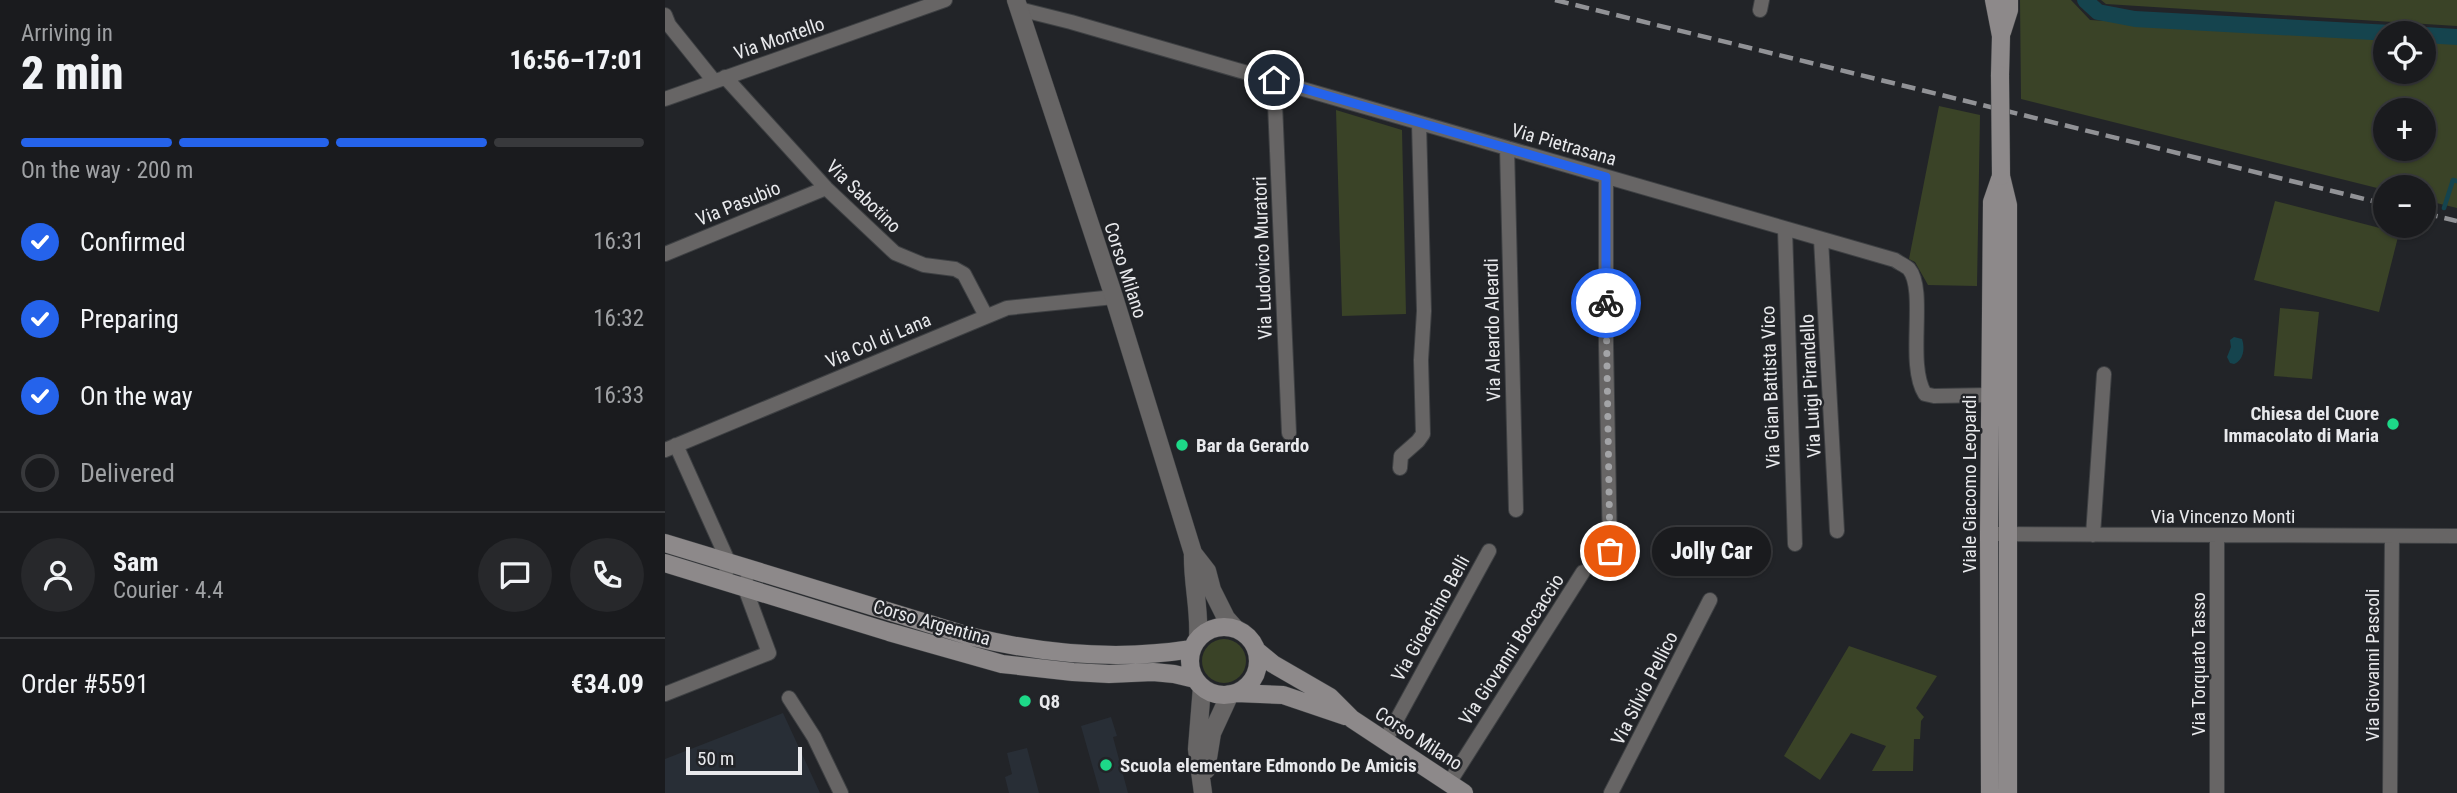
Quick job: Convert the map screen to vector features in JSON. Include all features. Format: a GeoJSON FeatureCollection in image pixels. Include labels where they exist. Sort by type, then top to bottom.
{"type":"FeatureCollection","features":[{"type":"Feature","properties":{"kind":"main road","name":"Viale Giacomo Leopardi"},"geometry":{"type":"LineString","coordinates":[[1994,0],[2001,36],[2001,176],[2008,205],[2008,793]]}},
{"type":"Feature","properties":{"kind":"main road","name":"Viale Giacomo Leopardi"},"geometry":{"type":"LineString","coordinates":[[2001,36],[2009,10],[2009,0]]}},
{"type":"Feature","properties":{"kind":"main road","name":"Viale Giacomo Leopardi"},"geometry":{"type":"LineString","coordinates":[[1990,793],[1989,534],[1993,202],[2001,176]]}},
{"type":"Feature","properties":{"kind":"main road","name":"Corso Argentina"},"geometry":{"type":"LineString","coordinates":[[665,543],[956,633],[1005,645],[1109,656],[1195,644],[1215,628],[1235,628]]}},
{"type":"Feature","properties":{"kind":"main road","name":"Corso Argentina"},"geometry":{"type":"LineString","coordinates":[[665,563],[1002,664],[1073,672],[1174,674],[1199,683],[1215,694],[1233,694]]}},
{"type":"Feature","properties":{"kind":"main road"},"geometry":{"type":"LineString","coordinates":[[1233,694],[1250,683],[1255,676],[1258,659],[1257,650],[1248,637],[1235,628]]}},
{"type":"Feature","properties":{"kind":"main road"},"geometry":{"type":"LineString","coordinates":[[1195,644],[1190,664],[1199,683]]}},
{"type":"Feature","properties":{"kind":"main road","name":"Corso Milano"},"geometry":{"type":"LineString","coordinates":[[1257,650],[1273,664],[1330,697],[1352,719],[1456,788]]}},
{"type":"Feature","properties":{"kind":"main road","name":"Corso Milano"},"geometry":{"type":"LineString","coordinates":[[1233,694],[1283,695],[1352,719]]}},
{"type":"Feature","properties":{"kind":"street","name":"Via Montello"},"geometry":{"type":"LineString","coordinates":[[665,99],[945,0]]}},
{"type":"Feature","properties":{"kind":"street","name":"Via Pietrasana"},"geometry":{"type":"LineString","coordinates":[[1018,5],[1895,260],[1909,269],[1915,288],[1917,377],[1925,394],[1990,395]]}},
{"type":"Feature","properties":{"kind":"street","name":"Corso Milano"},"geometry":{"type":"LineString","coordinates":[[1018,5],[1114,297],[1193,553],[1206,571],[1226,618],[1235,628]]}},
{"type":"Feature","properties":{"kind":"street","name":"Via Sabotino"},"geometry":{"type":"LineString","coordinates":[[665,15],[669,25],[720,79],[826,188],[895,253],[924,265],[955,269],[964,274],[986,316]]}},
{"type":"Feature","properties":{"kind":"street","name":"Via Ludovico Muratori"},"geometry":{"type":"LineString","coordinates":[[1274,80],[1289,433]]}},
{"type":"Feature","properties":{"kind":"street"},"geometry":{"type":"LineString","coordinates":[[1400,468],[1401,456],[1418,442],[1423,434],[1421,360],[1424,311],[1419,122]]}},
{"type":"Feature","properties":{"kind":"street","name":"Via Aleardo Aleardi"},"geometry":{"type":"LineString","coordinates":[[1507,148],[1516,510]]}},
{"type":"Feature","properties":{"kind":"street"},"geometry":{"type":"LineString","coordinates":[[1606,177],[1610,551]]}},
{"type":"Feature","properties":{"kind":"street","name":"Via Pasubio"},"geometry":{"type":"LineString","coordinates":[[665,254],[826,188]]}},
{"type":"Feature","properties":{"kind":"street","name":"Via Gian Battista Vico"},"geometry":{"type":"LineString","coordinates":[[1785,229],[1795,544]]}},
{"type":"Feature","properties":{"kind":"street","name":"Via Luigi Pirandello"},"geometry":{"type":"LineString","coordinates":[[1821,239],[1837,531]]}},
{"type":"Feature","properties":{"kind":"street","name":"Via Col di Lana"},"geometry":{"type":"LineString","coordinates":[[670,448],[1007,308],[1114,297]]}},
{"type":"Feature","properties":{"kind":"street"},"geometry":{"type":"LineString","coordinates":[[2093,535],[2104,374]]}},
{"type":"Feature","properties":{"kind":"street"},"geometry":{"type":"LineString","coordinates":[[670,448],[729,563],[723,581]]}},
{"type":"Feature","properties":{"kind":"street","name":"Via Vincenzo Monti"},"geometry":{"type":"LineString","coordinates":[[1989,534],[2457,536]]}},
{"type":"Feature","properties":{"kind":"street","name":"Via Torquato Tasso"},"geometry":{"type":"LineString","coordinates":[[2217,535],[2217,793]]}},
{"type":"Feature","properties":{"kind":"street","name":"Via Giovanni Pascoli"},"geometry":{"type":"LineString","coordinates":[[2390,793],[2392,536]]}},
{"type":"Feature","properties":{"kind":"street","name":"Via Gioachino Belli"},"geometry":{"type":"LineString","coordinates":[[1385,741],[1489,551]]}},
{"type":"Feature","properties":{"kind":"street","name":"Corso Milano"},"geometry":{"type":"LineString","coordinates":[[1193,553],[1192,575],[1199,611],[1195,644]]}},
{"type":"Feature","properties":{"kind":"street"},"geometry":{"type":"LineString","coordinates":[[665,694],[769,653],[745,588],[749,569]]}},
{"type":"Feature","properties":{"kind":"street","name":"Via Giovanni Boccaccio"},"geometry":{"type":"LineString","coordinates":[[1456,788],[1583,572]]}},
{"type":"Feature","properties":{"kind":"street","name":"Via Silvio Pellico"},"geometry":{"type":"LineString","coordinates":[[1611,793],[1710,600]]}},
{"type":"Feature","properties":{"kind":"street"},"geometry":{"type":"LineString","coordinates":[[1199,683],[1197,748],[1203,790]]}},
{"type":"Feature","properties":{"kind":"street"},"geometry":{"type":"LineString","coordinates":[[1203,790],[1212,733],[1233,694]]}},
{"type":"Feature","properties":{"kind":"street"},"geometry":{"type":"LineString","coordinates":[[789,698],[814,737],[841,793]]}},
{"type":"Feature","properties":{"kind":"shaded area"},"geometry":{"type":"Polygon","coordinates":[[[783,713],[820,793],[665,793],[665,759],[783,713]]]}},
{"type":"Feature","properties":{"kind":"shaded area","name":"Scuola elementare Edmondo De Amicis"},"geometry":{"type":"Polygon","coordinates":[[[1111,717],[1117,736],[1113,737],[1128,793],[1100,793],[1081,726],[1111,717]]]}},
{"type":"Feature","properties":{"kind":"shaded area"},"geometry":{"type":"Polygon","coordinates":[[[1027,748],[1039,793],[1009,793],[1005,777],[1012,774],[1007,753],[1027,748]]]}},
{"type":"Feature","properties":{"kind":"green space"},"geometry":{"type":"Polygon","coordinates":[[[2020,0],[2071,0],[2090,20],[2373,36],[2373,84],[2436,84],[2436,40],[2457,41],[2457,208],[2436,203],[2436,175],[2373,175],[2373,187],[2021,99],[2020,0]]]}},
{"type":"Feature","properties":{"kind":"green space"},"geometry":{"type":"Polygon","coordinates":[[[2101,0],[2457,0],[2457,26],[2436,25],[2436,21],[2377,21],[2106,4],[2101,0]]]}},
{"type":"Feature","properties":{"kind":"green space"},"geometry":{"type":"Polygon","coordinates":[[[1939,106],[1980,115],[1977,286],[1928,285],[1915,262],[1909,259],[1939,106]]]}},
{"type":"Feature","properties":{"kind":"green space"},"geometry":{"type":"Polygon","coordinates":[[[1336,110],[1402,130],[1406,314],[1342,316],[1336,110]]]}},
{"type":"Feature","properties":{"kind":"green space"},"geometry":{"type":"Polygon","coordinates":[[[2275,201],[2373,226],[2373,238],[2398,238],[2379,312],[2254,280],[2275,201]]]}},
{"type":"Feature","properties":{"kind":"green space"},"geometry":{"type":"Polygon","coordinates":[[[2280,308],[2319,312],[2312,379],[2274,376],[2280,308]]]}},
{"type":"Feature","properties":{"kind":"green space"},"geometry":{"type":"Polygon","coordinates":[[[1224,639],[1239,646],[1246,661],[1239,676],[1224,683],[1209,676],[1202,661],[1209,646],[1224,639]]]}},
{"type":"Feature","properties":{"kind":"green space"},"geometry":{"type":"Polygon","coordinates":[[[1849,646],[1937,676],[1916,708],[1924,717],[1921,721],[1920,739],[1914,739],[1913,771],[1872,771],[1886,746],[1851,733],[1820,780],[1784,756],[1849,646]]]}},
{"type":"Feature","properties":{"kind":"water"},"geometry":{"type":"Polygon","coordinates":[[[2234,337],[2242,339],[2243,350],[2242,357],[2234,364],[2230,363],[2227,357],[2231,347],[2230,340],[2234,337]]]}},
{"type":"Feature","properties":{"kind":"waterway"},"geometry":{"type":"LineString","coordinates":[[2085,0],[2098,12],[2135,19],[2373,32]]}},
{"type":"Feature","properties":{"kind":"waterway"},"geometry":{"type":"LineString","coordinates":[[2436,36],[2457,37]]}},
{"type":"Feature","properties":{"kind":"waterway"},"geometry":{"type":"LineString","coordinates":[[2444,208],[2453,180],[2457,181]]}},
{"type":"Feature","properties":{"kind":"railway"},"geometry":{"type":"LineString","coordinates":[[1555,0],[2373,201]]}},
{"type":"Feature","properties":{"kind":"railway"},"geometry":{"type":"LineString","coordinates":[[2436,216],[2457,221]]}},
{"type":"Feature","properties":{"kind":"way so far"},"geometry":{"type":"LineString","coordinates":[[1606,303],[1610,551]]}},
{"type":"Feature","properties":{"kind":"place","name":"Chiesa del Cuore Immacolato di Maria"},"geometry":{"type":"Point","coordinates":[2393,424]}},
{"type":"Feature","properties":{"kind":"place","name":"Bar da Gerardo"},"geometry":{"type":"Point","coordinates":[1182,445]}},
{"type":"Feature","properties":{"kind":"place","name":"Jolly Car"},"geometry":{"type":"Point","coordinates":[1610,551]}},
{"type":"Feature","properties":{"kind":"place","name":"Q8"},"geometry":{"type":"Point","coordinates":[1025,701]}},
{"type":"Feature","properties":{"kind":"place","name":"Scuola elementare Edmondo De Amicis"},"geometry":{"type":"Point","coordinates":[1106,765]}},
{"type":"Feature","properties":{"kind":"route"},"geometry":{"type":"LineString","coordinates":[[1274,80],[1606,177],[1606,303]]}}]}
